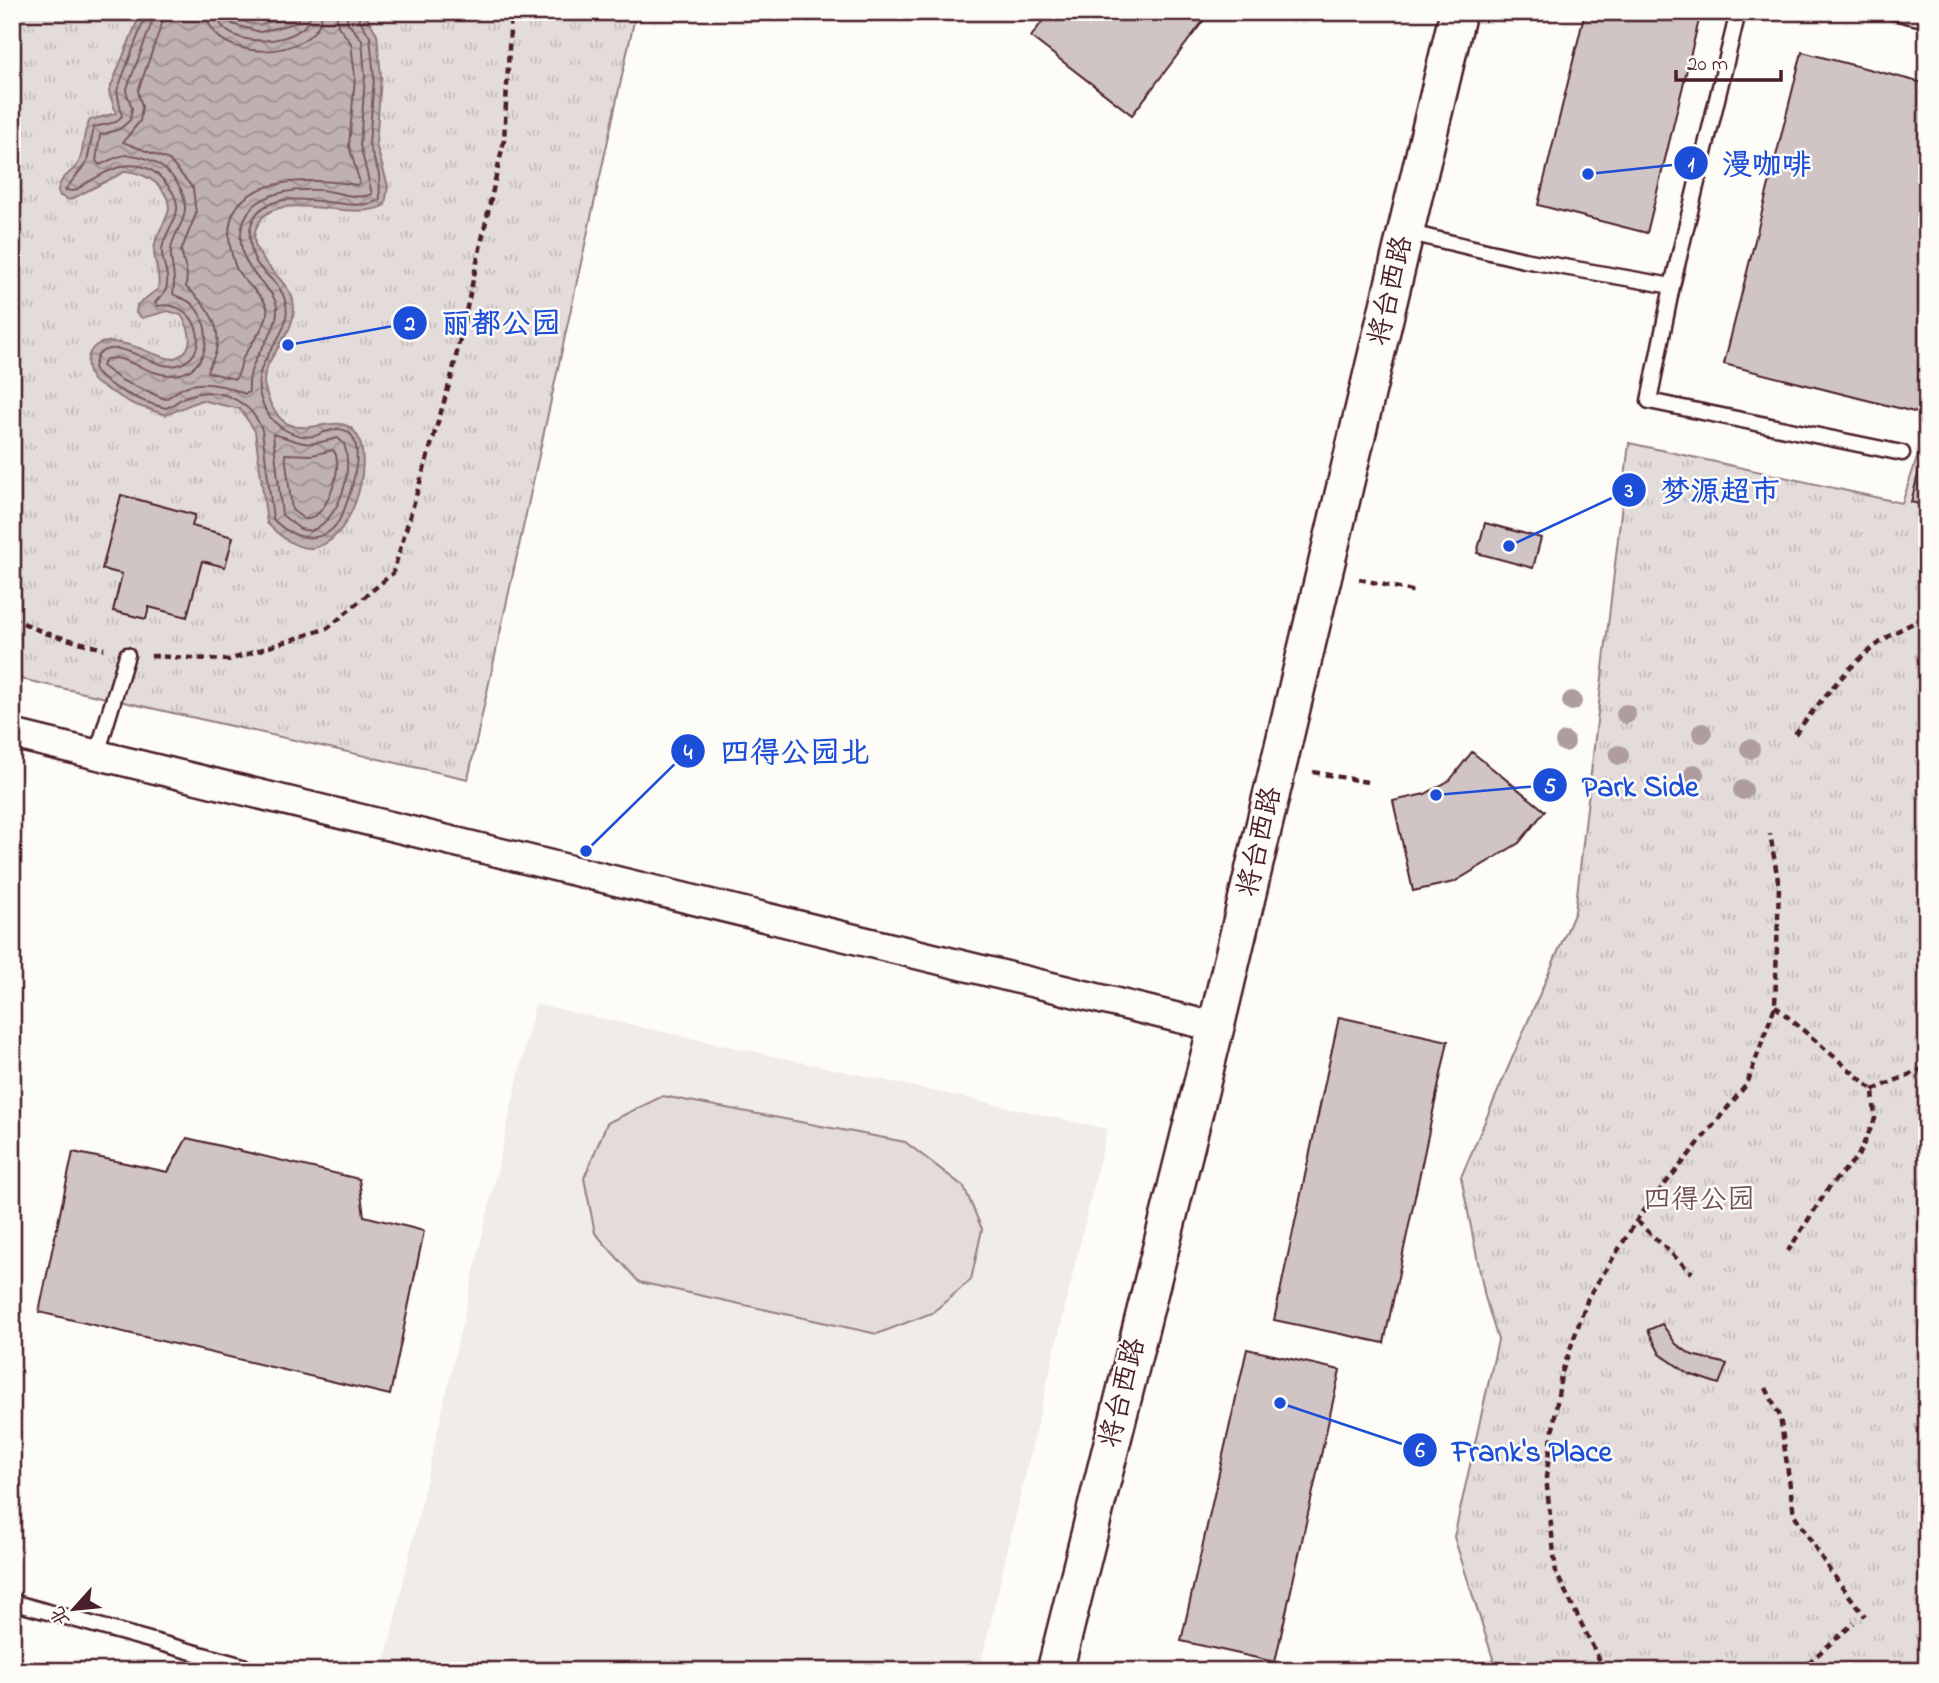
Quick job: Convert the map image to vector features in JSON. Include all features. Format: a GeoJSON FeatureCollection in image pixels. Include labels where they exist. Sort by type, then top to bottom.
{"type":"FeatureCollection","features":[{"type":"Feature","properties":{"kind":"street","name":"将台西路"},"geometry":{"type":"LineString","coordinates":[[1055,1671],[1216,1027],[1458,12]]}},
{"type":"Feature","properties":{"kind":"street"},"geometry":{"type":"LineString","coordinates":[[12,734],[1216,1027]]}},
{"type":"Feature","properties":{"kind":"lane"},"geometry":{"type":"LineString","coordinates":[[1738,12],[1672,286],[1649,401],[1902,453]]}},
{"type":"Feature","properties":{"kind":"lane"},"geometry":{"type":"LineString","coordinates":[[1894,12],[1927,20]]}},
{"type":"Feature","properties":{"kind":"lane"},"geometry":{"type":"LineString","coordinates":[[1406,232],[1524,260],[1672,286]]}},
{"type":"Feature","properties":{"kind":"lane"},"geometry":{"type":"LineString","coordinates":[[97,754],[127,655]]}},
{"type":"Feature","properties":{"kind":"lane"},"geometry":{"type":"LineString","coordinates":[[12,1602],[243,1665]]}},
{"type":"Feature","properties":{"kind":"path"},"geometry":{"type":"LineString","coordinates":[[12,618],[45,633],[127,655],[229,660],[328,628],[393,573],[452,375],[504,140],[512,12]]}},
{"type":"Feature","properties":{"kind":"path"},"geometry":{"type":"LineString","coordinates":[[1325,571],[1416,592]]}},
{"type":"Feature","properties":{"kind":"path"},"geometry":{"type":"LineString","coordinates":[[1795,734],[1827,692],[1873,647],[1913,623],[1927,618]]}},
{"type":"Feature","properties":{"kind":"path"},"geometry":{"type":"LineString","coordinates":[[1279,766],[1367,782]]}},
{"type":"Feature","properties":{"kind":"path"},"geometry":{"type":"LineString","coordinates":[[1605,1671],[1556,1573],[1546,1477],[1561,1375],[1588,1298],[1637,1220],[1747,1084],[1775,1006],[1779,886],[1770,834]]}},
{"type":"Feature","properties":{"kind":"path"},"geometry":{"type":"LineString","coordinates":[[1775,1006],[1873,1090],[1875,1119],[1858,1156],[1830,1186],[1804,1221],[1788,1251]]}},
{"type":"Feature","properties":{"kind":"path"},"geometry":{"type":"LineString","coordinates":[[1873,1090],[1927,1067]]}},
{"type":"Feature","properties":{"kind":"path"},"geometry":{"type":"LineString","coordinates":[[1637,1220],[1692,1273]]}},
{"type":"Feature","properties":{"kind":"path"},"geometry":{"type":"LineString","coordinates":[[1766,1388],[1780,1416],[1794,1514],[1830,1571],[1865,1616]]}},
{"type":"Feature","properties":{"kind":"path"},"geometry":{"type":"LineString","coordinates":[[1799,1671],[1854,1623]]}},
{"type":"Feature","properties":{"kind":"shaded area"},"geometry":{"type":"Polygon","coordinates":[[[535,1004],[1107,1129],[979,1671],[383,1671],[535,1004]]]}},
{"type":"Feature","properties":{"kind":"green space"},"geometry":{"type":"Polygon","coordinates":[[[12,12],[636,12],[468,779],[12,677],[12,12]]]}},
{"type":"Feature","properties":{"kind":"green space","name":"四得公园"},"geometry":{"type":"Polygon","coordinates":[[[1927,428],[1927,1671],[1497,1671],[1454,1537],[1498,1340],[1485,1297],[1461,1177],[1575,912],[1629,443],[1902,503],[1927,428]]]}},
{"type":"Feature","properties":{"kind":"green space"},"geometry":{"type":"Polygon","coordinates":[[[663,1096],[905,1142],[964,1187],[982,1229],[971,1280],[932,1313],[877,1334],[639,1282],[595,1233],[584,1178],[607,1123],[663,1096]]]}},
{"type":"Feature","properties":{"kind":"water"},"geometry":{"type":"Polygon","coordinates":[[[141,12],[160,16],[165,12],[231,12],[247,23],[260,25],[300,12],[357,12],[368,19],[377,34],[381,77],[376,144],[388,186],[385,205],[372,210],[357,211],[286,207],[272,210],[262,218],[255,230],[258,252],[282,281],[293,300],[291,325],[272,356],[264,377],[265,388],[274,411],[286,423],[299,427],[338,424],[349,427],[358,437],[362,450],[360,484],[348,519],[326,543],[312,548],[293,543],[267,523],[255,431],[240,409],[201,400],[166,415],[133,404],[96,383],[89,372],[90,352],[100,344],[116,342],[172,359],[185,352],[190,341],[188,328],[181,315],[168,311],[142,318],[136,313],[137,305],[158,289],[159,284],[155,243],[166,220],[169,205],[160,187],[144,176],[126,171],[70,200],[60,196],[58,191],[61,181],[78,164],[90,120],[116,113],[109,91],[141,12]]]}},
{"type":"Feature","properties":{"kind":"building"},"geometry":{"type":"Polygon","coordinates":[[[867,12],[889,12],[872,21],[867,12]]]}},
{"type":"Feature","properties":{"kind":"building"},"geometry":{"type":"Polygon","coordinates":[[[1049,12],[1210,12],[1132,115],[1031,37],[1049,12]]]}},
{"type":"Feature","properties":{"kind":"building"},"geometry":{"type":"Polygon","coordinates":[[[1585,12],[1701,12],[1647,233],[1538,205],[1585,12]]]}},
{"type":"Feature","properties":{"kind":"building"},"geometry":{"type":"Polygon","coordinates":[[[1802,52],[1927,84],[1927,376],[1918,413],[1724,364],[1802,52]]]}},
{"type":"Feature","properties":{"kind":"building"},"geometry":{"type":"Polygon","coordinates":[[[1924,451],[1927,451],[1927,506],[1911,502],[1924,451]]]}},
{"type":"Feature","properties":{"kind":"building"},"geometry":{"type":"Polygon","coordinates":[[[121,495],[195,515],[192,526],[233,537],[225,567],[202,561],[187,617],[149,607],[146,619],[113,611],[122,574],[102,569],[121,495]]]}},
{"type":"Feature","properties":{"kind":"building"},"geometry":{"type":"Polygon","coordinates":[[[1485,523],[1541,538],[1533,568],[1477,553],[1485,523]]]}},
{"type":"Feature","properties":{"kind":"building"},"geometry":{"type":"Polygon","coordinates":[[[1472,752],[1545,811],[1519,843],[1454,882],[1413,891],[1393,801],[1425,794],[1450,780],[1472,752]]]}},
{"type":"Feature","properties":{"kind":"building"},"geometry":{"type":"Polygon","coordinates":[[[1339,1017],[1448,1041],[1384,1343],[1274,1320],[1339,1017]]]}},
{"type":"Feature","properties":{"kind":"building"},"geometry":{"type":"Polygon","coordinates":[[[187,1138],[359,1179],[364,1216],[424,1231],[390,1395],[39,1312],[73,1152],[168,1172],[187,1138]]]}},
{"type":"Feature","properties":{"kind":"building"},"geometry":{"type":"Polygon","coordinates":[[[1662,1324],[1676,1344],[1692,1355],[1727,1364],[1719,1384],[1689,1374],[1660,1354],[1648,1330],[1662,1324]]]}},
{"type":"Feature","properties":{"kind":"building"},"geometry":{"type":"Polygon","coordinates":[[[1247,1349],[1340,1370],[1275,1662],[1181,1641],[1247,1349]]]}},
{"type":"Feature","properties":{"kind":"place","name":"漫咖啡"},"geometry":{"type":"Point","coordinates":[1588,174]}},
{"type":"Feature","properties":{"kind":"place","name":"丽都公园"},"geometry":{"type":"Point","coordinates":[288,345]}},
{"type":"Feature","properties":{"kind":"place","name":"梦源超市"},"geometry":{"type":"Point","coordinates":[1509,546]}},
{"type":"Feature","properties":{"kind":"place","name":"Park Side"},"geometry":{"type":"Point","coordinates":[1436,795]}},
{"type":"Feature","properties":{"kind":"place","name":"四得公园北"},"geometry":{"type":"Point","coordinates":[586,851]}},
{"type":"Feature","properties":{"kind":"place","name":"Frank's Place"},"geometry":{"type":"Point","coordinates":[1280,1403]}}]}
